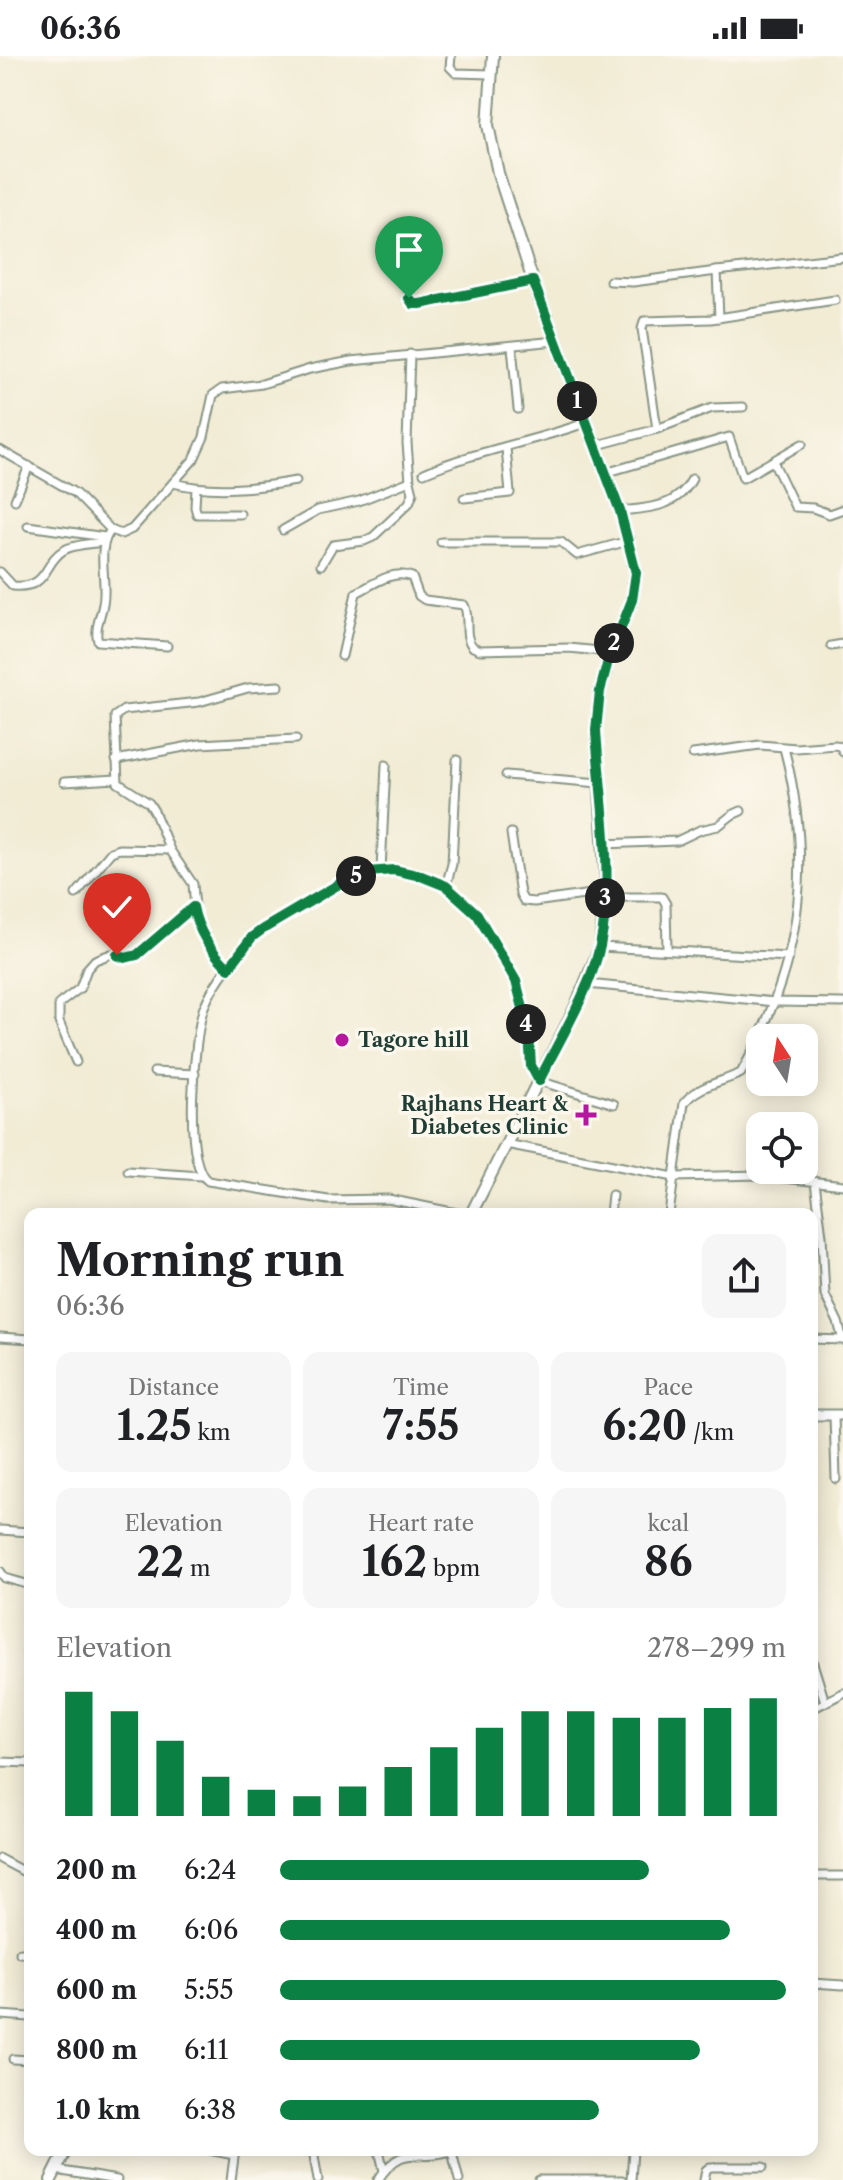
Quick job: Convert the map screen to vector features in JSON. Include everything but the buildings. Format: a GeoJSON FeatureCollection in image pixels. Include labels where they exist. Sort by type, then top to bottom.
{"type":"FeatureCollection","features":[{"type":"Feature","properties":{"kind":"main road"},"geometry":{"type":"LineString","coordinates":[[474,1208],[587,984],[600,947],[606,894],[596,719],[610,652],[632,600],[636,573],[620,511],[585,423],[508,206],[488,125],[493,56]]}},
{"type":"Feature","properties":{"kind":"main road"},"geometry":{"type":"LineString","coordinates":[[54,2175],[63,2156]]}},
{"type":"Feature","properties":{"kind":"street"},"geometry":{"type":"LineString","coordinates":[[451,56],[450,67],[456,73],[491,74]]}},
{"type":"Feature","properties":{"kind":"street"},"geometry":{"type":"LineString","coordinates":[[610,281],[633,282],[843,257]]}},
{"type":"Feature","properties":{"kind":"street"},"geometry":{"type":"LineString","coordinates":[[408,264],[409,298],[416,304],[533,281]]}},
{"type":"Feature","properties":{"kind":"street"},"geometry":{"type":"LineString","coordinates":[[717,271],[719,318]]}},
{"type":"Feature","properties":{"kind":"street"},"geometry":{"type":"LineString","coordinates":[[657,429],[642,323],[650,320],[719,318],[835,300]]}},
{"type":"Feature","properties":{"kind":"street"},"geometry":{"type":"LineString","coordinates":[[0,572],[13,586],[21,587],[42,579],[65,549],[132,529],[200,447],[213,395],[222,389],[262,384],[321,366],[410,354],[556,341]]}},
{"type":"Feature","properties":{"kind":"street"},"geometry":{"type":"LineString","coordinates":[[512,347],[518,409]]}},
{"type":"Feature","properties":{"kind":"street"},"geometry":{"type":"LineString","coordinates":[[321,565],[333,545],[368,540],[409,503],[413,493],[407,443],[410,354]]}},
{"type":"Feature","properties":{"kind":"street"},"geometry":{"type":"LineString","coordinates":[[594,446],[657,429],[712,408],[743,407]]}},
{"type":"Feature","properties":{"kind":"street"},"geometry":{"type":"LineString","coordinates":[[424,473],[454,461],[585,423]]}},
{"type":"Feature","properties":{"kind":"street"},"geometry":{"type":"LineString","coordinates":[[605,473],[729,437],[742,477],[802,444]]}},
{"type":"Feature","properties":{"kind":"street"},"geometry":{"type":"LineString","coordinates":[[464,498],[510,493],[506,448]]}},
{"type":"Feature","properties":{"kind":"street"},"geometry":{"type":"LineString","coordinates":[[0,450],[75,493],[107,536],[105,593],[96,633],[98,641],[167,646]]}},
{"type":"Feature","properties":{"kind":"street"},"geometry":{"type":"LineString","coordinates":[[773,461],[795,507],[813,508],[829,514],[843,509]]}},
{"type":"Feature","properties":{"kind":"street"},"geometry":{"type":"LineString","coordinates":[[15,500],[29,466]]}},
{"type":"Feature","properties":{"kind":"street"},"geometry":{"type":"LineString","coordinates":[[620,511],[668,504],[687,489],[692,479]]}},
{"type":"Feature","properties":{"kind":"street"},"geometry":{"type":"LineString","coordinates":[[173,483],[196,488],[255,488],[296,481]]}},
{"type":"Feature","properties":{"kind":"street"},"geometry":{"type":"LineString","coordinates":[[283,530],[318,510],[359,501],[410,481]]}},
{"type":"Feature","properties":{"kind":"street"},"geometry":{"type":"LineString","coordinates":[[196,488],[197,514],[240,514]]}},
{"type":"Feature","properties":{"kind":"street"},"geometry":{"type":"LineString","coordinates":[[28,526],[107,536]]}},
{"type":"Feature","properties":{"kind":"street"},"geometry":{"type":"LineString","coordinates":[[441,542],[561,542],[580,555],[628,541]]}},
{"type":"Feature","properties":{"kind":"street"},"geometry":{"type":"LineString","coordinates":[[342,656],[356,593],[372,587],[381,578],[405,574],[412,577],[419,596],[425,600],[464,605],[467,611],[467,637],[473,647],[480,650],[587,649],[610,652]]}},
{"type":"Feature","properties":{"kind":"street"},"geometry":{"type":"LineString","coordinates":[[831,646],[843,644]]}},
{"type":"Feature","properties":{"kind":"street"},"geometry":{"type":"LineString","coordinates":[[229,968],[212,950],[196,919],[193,884],[170,850],[149,803],[121,787],[117,779],[114,723],[119,712],[199,702],[248,688],[279,686]]}},
{"type":"Feature","properties":{"kind":"street"},"geometry":{"type":"LineString","coordinates":[[116,760],[200,744],[296,739]]}},
{"type":"Feature","properties":{"kind":"street"},"geometry":{"type":"LineString","coordinates":[[693,754],[760,745],[784,748],[836,745],[843,752]]}},
{"type":"Feature","properties":{"kind":"street"},"geometry":{"type":"LineString","coordinates":[[670,1208],[682,1110],[686,1101],[722,1079],[741,1073],[775,1002],[789,957],[799,905],[801,870],[794,789],[784,748]]}},
{"type":"Feature","properties":{"kind":"street"},"geometry":{"type":"LineString","coordinates":[[446,886],[452,864],[457,760]]}},
{"type":"Feature","properties":{"kind":"street"},"geometry":{"type":"LineString","coordinates":[[381,870],[386,765]]}},
{"type":"Feature","properties":{"kind":"street"},"geometry":{"type":"LineString","coordinates":[[506,775],[599,783]]}},
{"type":"Feature","properties":{"kind":"street"},"geometry":{"type":"LineString","coordinates":[[64,782],[117,779]]}},
{"type":"Feature","properties":{"kind":"street"},"geometry":{"type":"LineString","coordinates":[[604,844],[677,841],[700,830],[718,826],[741,811]]}},
{"type":"Feature","properties":{"kind":"street"},"geometry":{"type":"LineString","coordinates":[[511,833],[520,894],[524,901],[606,894],[662,897],[666,904],[667,949]]}},
{"type":"Feature","properties":{"kind":"street"},"geometry":{"type":"LineString","coordinates":[[76,894],[111,852],[119,849],[170,850]]}},
{"type":"Feature","properties":{"kind":"street"},"geometry":{"type":"LineString","coordinates":[[201,1176],[195,1159],[192,1128],[203,1009],[209,996],[252,937],[346,880],[381,870],[421,876],[446,886],[477,914],[516,981],[529,1031],[531,1066],[539,1081],[614,1104]]}},
{"type":"Feature","properties":{"kind":"street"},"geometry":{"type":"LineString","coordinates":[[76,1062],[59,1022],[59,1004],[80,988],[87,969],[95,960],[111,954],[125,958],[137,955],[193,907]]}},
{"type":"Feature","properties":{"kind":"street"},"geometry":{"type":"LineString","coordinates":[[600,947],[789,957]]}},
{"type":"Feature","properties":{"kind":"street"},"geometry":{"type":"LineString","coordinates":[[587,984],[775,1002],[843,1003]]}},
{"type":"Feature","properties":{"kind":"street"},"geometry":{"type":"LineString","coordinates":[[154,1072],[195,1074]]}},
{"type":"Feature","properties":{"kind":"street"},"geometry":{"type":"LineString","coordinates":[[506,1144],[674,1177],[746,1175]]}},
{"type":"Feature","properties":{"kind":"street"},"geometry":{"type":"LineString","coordinates":[[128,1171],[201,1176],[208,1181],[328,1200],[388,1199],[432,1208]]}},
{"type":"Feature","properties":{"kind":"street"},"geometry":{"type":"LineString","coordinates":[[818,1182],[843,1185]]}},
{"type":"Feature","properties":{"kind":"street"},"geometry":{"type":"LineString","coordinates":[[815,1184],[825,1295],[840,1326],[843,1340],[818,1339]]}},
{"type":"Feature","properties":{"kind":"street"},"geometry":{"type":"LineString","coordinates":[[611,1208],[612,1195]]}},
{"type":"Feature","properties":{"kind":"street"},"geometry":{"type":"LineString","coordinates":[[0,1337],[24,1339]]}},
{"type":"Feature","properties":{"kind":"street"},"geometry":{"type":"LineString","coordinates":[[818,1415],[839,1415],[836,1479]]}},
{"type":"Feature","properties":{"kind":"street"},"geometry":{"type":"LineString","coordinates":[[0,1530],[24,1532]]}},
{"type":"Feature","properties":{"kind":"street"},"geometry":{"type":"LineString","coordinates":[[0,1571],[5,1578],[24,1583]]}},
{"type":"Feature","properties":{"kind":"street"},"geometry":{"type":"LineString","coordinates":[[818,1679],[825,1702]]}},
{"type":"Feature","properties":{"kind":"street"},"geometry":{"type":"LineString","coordinates":[[818,1706],[843,1693]]}},
{"type":"Feature","properties":{"kind":"street"},"geometry":{"type":"LineString","coordinates":[[0,1762],[24,1763]]}},
{"type":"Feature","properties":{"kind":"street"},"geometry":{"type":"LineString","coordinates":[[0,1859],[24,1872]]}},
{"type":"Feature","properties":{"kind":"street"},"geometry":{"type":"LineString","coordinates":[[818,1876],[843,1876]]}},
{"type":"Feature","properties":{"kind":"street"},"geometry":{"type":"LineString","coordinates":[[818,1983],[843,1985]]}},
{"type":"Feature","properties":{"kind":"street"},"geometry":{"type":"LineString","coordinates":[[0,2015],[24,2017]]}},
{"type":"Feature","properties":{"kind":"street"},"geometry":{"type":"LineString","coordinates":[[13,2059],[24,2060]]}},
{"type":"Feature","properties":{"kind":"street"},"geometry":{"type":"LineString","coordinates":[[231,2180],[234,2156]]}},
{"type":"Feature","properties":{"kind":"street"},"geometry":{"type":"LineString","coordinates":[[314,2156],[318,2180]]}},
{"type":"Feature","properties":{"kind":"street"},"geometry":{"type":"LineString","coordinates":[[380,2156],[384,2171]]}},
{"type":"Feature","properties":{"kind":"street"},"geometry":{"type":"LineString","coordinates":[[378,2180],[393,2160],[403,2156]]}},
{"type":"Feature","properties":{"kind":"street"},"geometry":{"type":"LineString","coordinates":[[454,2156],[459,2180]]}},
{"type":"Feature","properties":{"kind":"street"},"geometry":{"type":"LineString","coordinates":[[631,2180],[633,2156]]}},
{"type":"Feature","properties":{"kind":"street"},"geometry":{"type":"LineString","coordinates":[[704,2180],[710,2167],[763,2167]]}},
{"type":"Feature","properties":{"kind":"street"},"geometry":{"type":"LineString","coordinates":[[54,2175],[117,2180]]}},
{"type":"Feature","properties":{"kind":"street"},"geometry":{"type":"LineString","coordinates":[[539,2180],[622,2180]]}},
{"type":"Feature","properties":{"kind":"place","name":"Tagore hill"},"geometry":{"type":"Point","coordinates":[342,1040]}},
{"type":"Feature","properties":{"kind":"place","name":"Rajhans Heart & Diabetes Clinic"},"geometry":{"type":"Point","coordinates":[586,1115]}},
{"type":"Feature","properties":{"kind":"route"},"geometry":{"type":"LineString","coordinates":[[117,955],[131,958],[137,955],[193,907],[212,950],[229,968],[252,937],[263,929],[346,880],[367,872],[394,870],[446,886],[477,914],[516,981],[529,1031],[531,1066],[539,1081],[587,984],[600,947],[606,892],[597,709],[610,652],[632,600],[636,573],[634,559],[620,511],[533,281],[420,304],[413,304],[409,298]]}}]}
